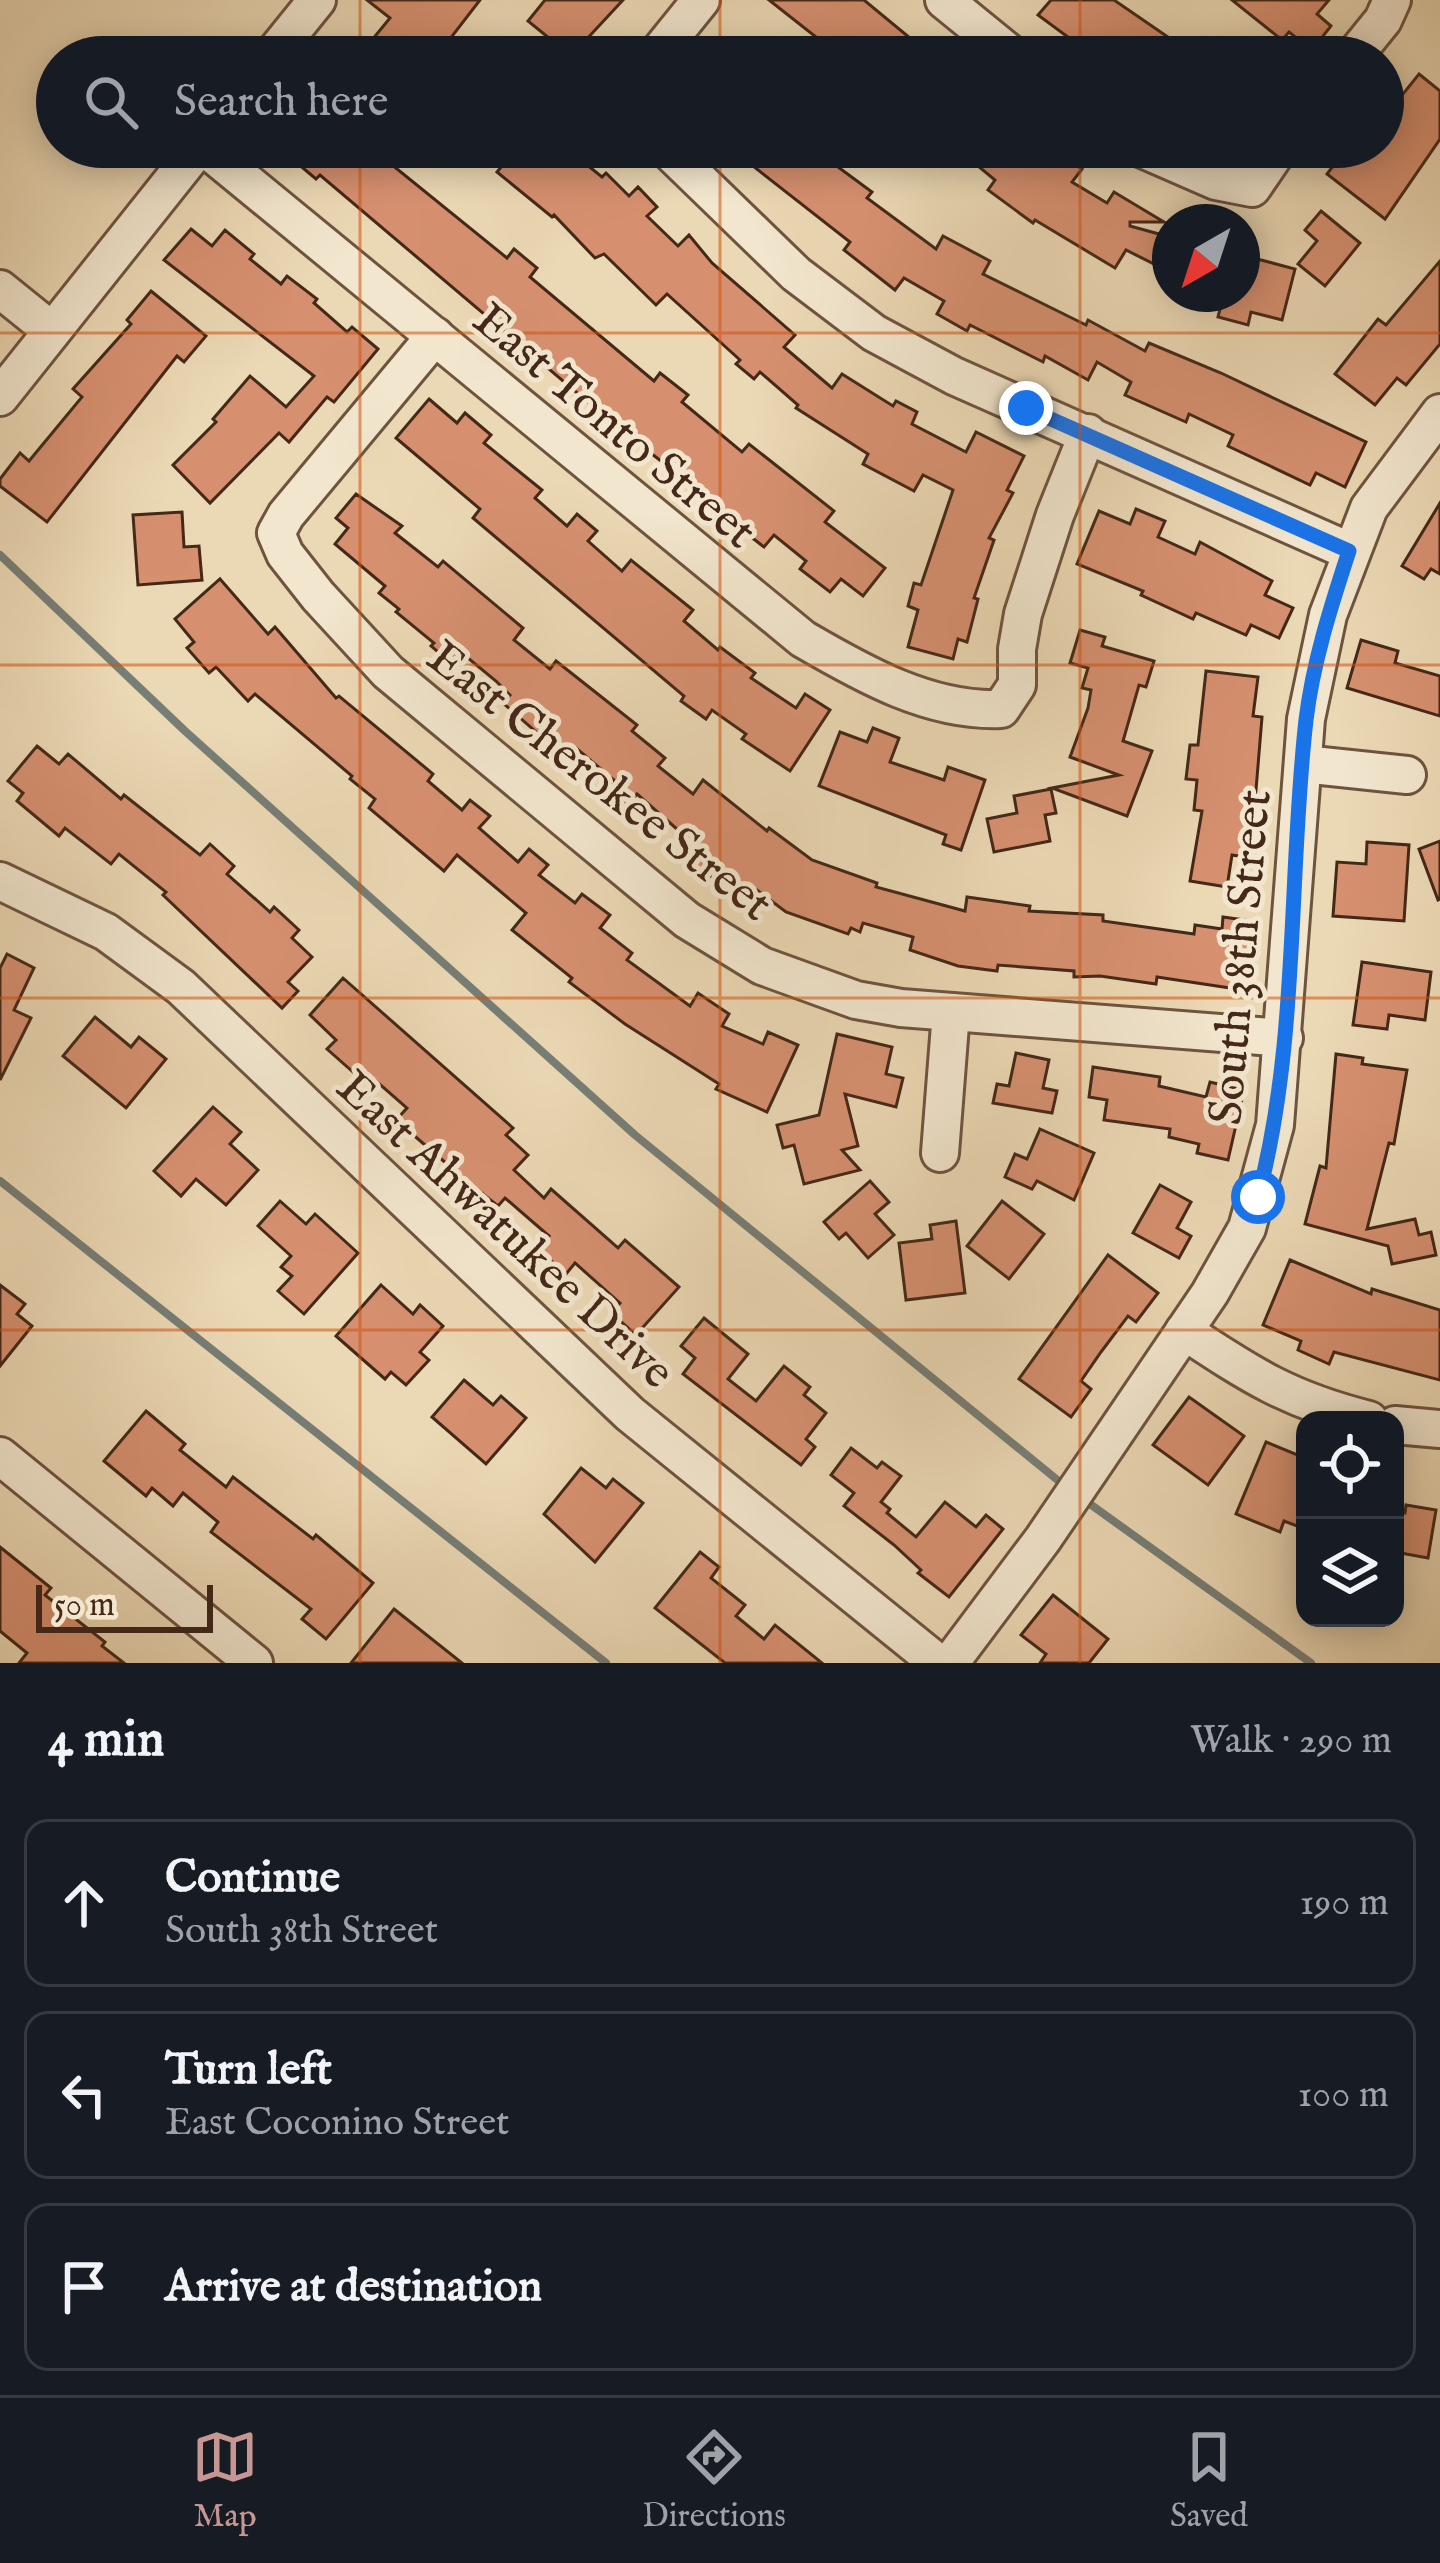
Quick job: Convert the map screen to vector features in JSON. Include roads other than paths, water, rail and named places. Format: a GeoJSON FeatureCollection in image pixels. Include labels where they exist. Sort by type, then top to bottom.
{"type":"FeatureCollection","features":[{"type":"Feature","properties":{"kind":"street"},"geometry":{"type":"LineString","coordinates":[[288,36],[317,0]]}},
{"type":"Feature","properties":{"kind":"street"},"geometry":{"type":"LineString","coordinates":[[672,36],[701,0]]}},
{"type":"Feature","properties":{"kind":"street"},"geometry":{"type":"LineString","coordinates":[[944,0],[988,36]]}},
{"type":"Feature","properties":{"kind":"street"},"geometry":{"type":"LineString","coordinates":[[1370,36],[1392,0]]}},
{"type":"Feature","properties":{"kind":"street"},"geometry":{"type":"LineString","coordinates":[[0,397],[185,168]]}},
{"type":"Feature","properties":{"kind":"street","name":"East Tonto Street"},"geometry":{"type":"LineString","coordinates":[[228,168],[803,639],[880,681],[922,697],[968,710],[1000,709],[1017,685],[1023,614],[1088,434]]}},
{"type":"Feature","properties":{"kind":"street"},"geometry":{"type":"LineString","coordinates":[[687,168],[796,274],[874,333],[954,376],[1349,551]]}},
{"type":"Feature","properties":{"kind":"street"},"geometry":{"type":"LineString","coordinates":[[1186,168],[1216,181],[1252,188],[1266,168]]}},
{"type":"Feature","properties":{"kind":"street"},"geometry":{"type":"LineString","coordinates":[[0,289],[52,331]]}},
{"type":"Feature","properties":{"kind":"street","name":"East Cherokee Street"},"geometry":{"type":"LineString","coordinates":[[434,336],[275,533],[318,596],[388,671],[687,920],[762,966],[856,1000],[952,1012],[1284,1037]]}},
{"type":"Feature","properties":{"kind":"street","name":"South 38th Street"},"geometry":{"type":"LineString","coordinates":[[950,1663],[1004,1596],[1231,1260],[1258,1197],[1275,1125],[1303,764],[1316,665],[1349,551],[1369,508],[1440,413]]}},
{"type":"Feature","properties":{"kind":"street"},"geometry":{"type":"LineString","coordinates":[[1303,764],[1407,775]]}},
{"type":"Feature","properties":{"kind":"street","name":"East Ahwatukee Drive"},"geometry":{"type":"LineString","coordinates":[[0,880],[106,932],[182,987],[630,1414],[938,1663]]}},
{"type":"Feature","properties":{"kind":"street"},"geometry":{"type":"LineString","coordinates":[[940,1153],[952,1012]]}},
{"type":"Feature","properties":{"kind":"street"},"geometry":{"type":"LineString","coordinates":[[1184,1331],[1245,1373],[1289,1396],[1339,1411]]}},
{"type":"Feature","properties":{"kind":"street"},"geometry":{"type":"LineString","coordinates":[[1404,1427],[1440,1429]]}},
{"type":"Feature","properties":{"kind":"street"},"geometry":{"type":"LineString","coordinates":[[3,1466],[254,1663]]}},
{"type":"Feature","properties":{"kind":"waterway"},"geometry":{"type":"LineString","coordinates":[[0,555],[185,731],[635,1135],[1066,1487]]}},
{"type":"Feature","properties":{"kind":"waterway"},"geometry":{"type":"LineString","coordinates":[[0,1181],[606,1663]]}},
{"type":"Feature","properties":{"kind":"waterway"},"geometry":{"type":"LineString","coordinates":[[1083,1499],[1311,1663]]}}]}
